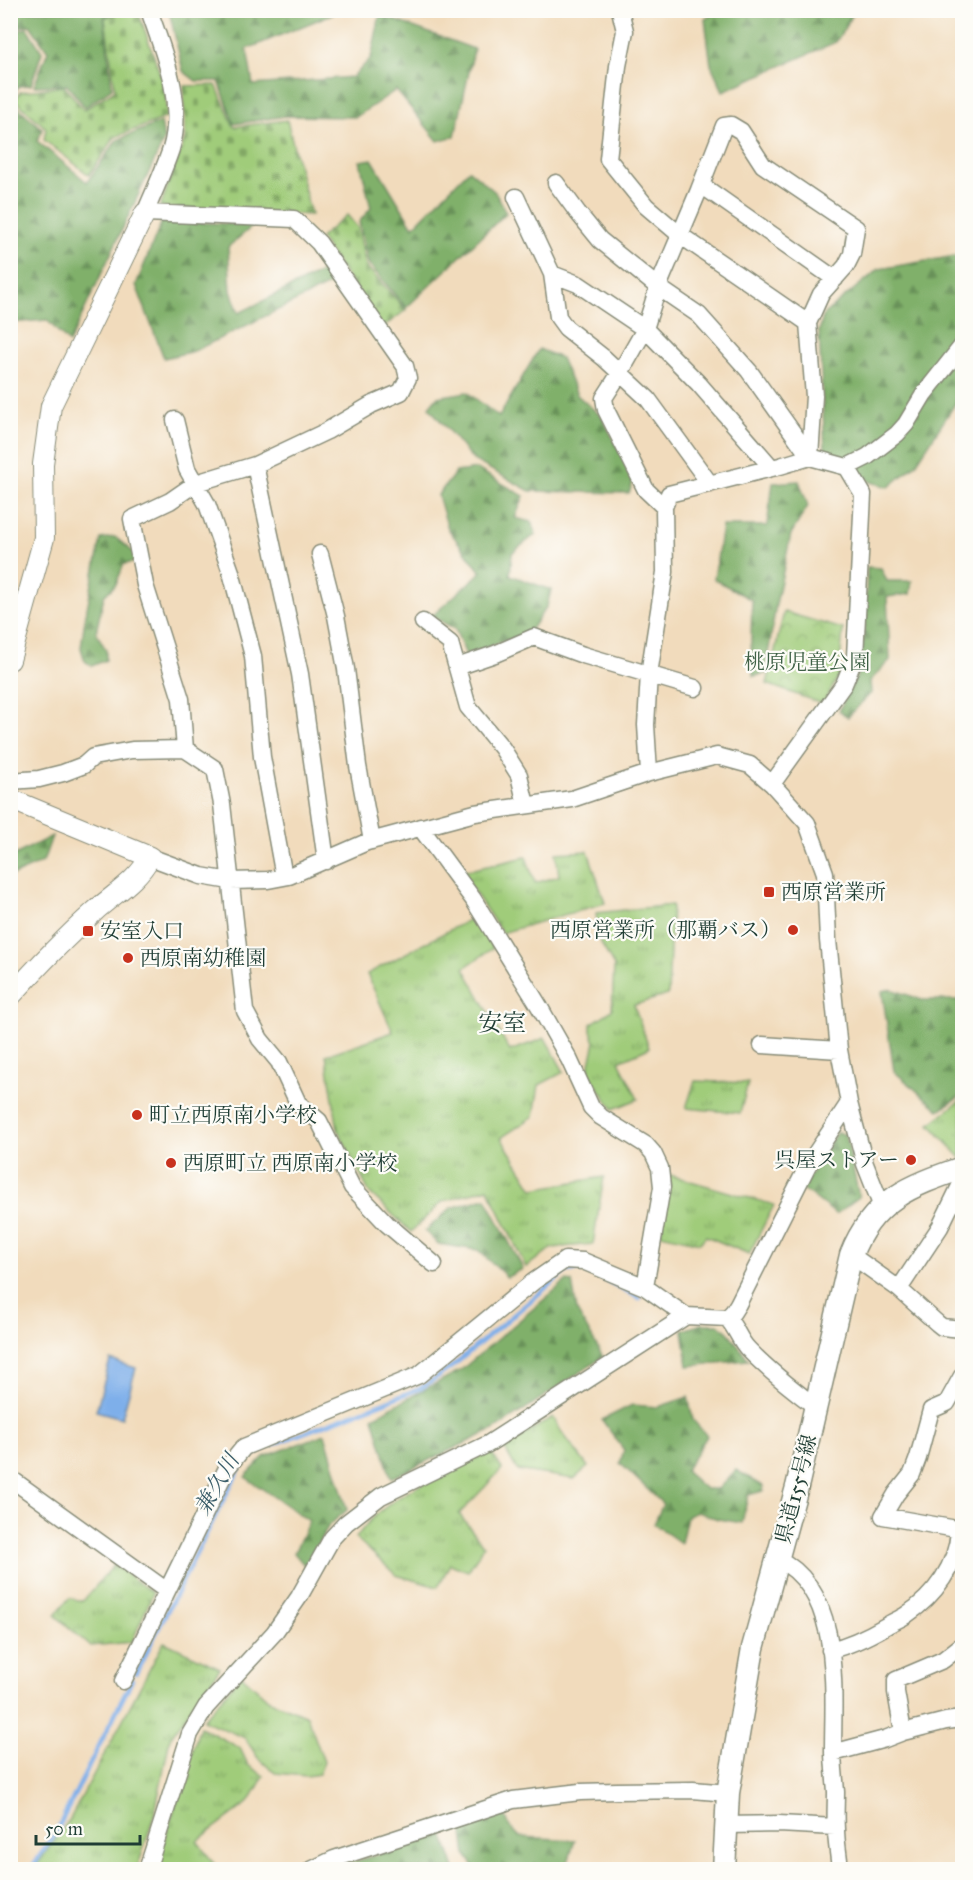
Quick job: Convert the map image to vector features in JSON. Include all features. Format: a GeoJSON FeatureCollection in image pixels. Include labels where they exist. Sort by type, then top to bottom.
{"type":"FeatureCollection","features":[{"type":"Feature","properties":{"kind":"main road","name":"県道155号線"},"geometry":{"type":"LineString","coordinates":[[724,1869],[728,1793],[753,1648],[797,1487],[851,1255],[861,1232],[882,1207],[917,1185],[963,1168]]}},
{"type":"Feature","properties":{"kind":"street"},"geometry":{"type":"LineString","coordinates":[[10,660],[44,538],[43,464],[51,406],[145,213],[171,148],[175,128],[172,82],[149,10]]}},
{"type":"Feature","properties":{"kind":"street"},"geometry":{"type":"LineString","coordinates":[[620,10],[625,31],[618,66],[608,159],[646,206],[680,235],[808,323]]}},
{"type":"Feature","properties":{"kind":"street"},"geometry":{"type":"LineString","coordinates":[[664,507],[646,490],[606,410],[604,398],[645,329],[658,287],[724,126],[731,125],[741,131],[763,165],[856,228],[852,254],[846,266],[821,294],[808,323],[814,396],[810,457]]}},
{"type":"Feature","properties":{"kind":"street"},"geometry":{"type":"LineString","coordinates":[[556,183],[600,240],[658,287],[699,315],[749,371],[810,457]]}},
{"type":"Feature","properties":{"kind":"street"},"geometry":{"type":"LineString","coordinates":[[699,190],[707,189],[835,279]]}},
{"type":"Feature","properties":{"kind":"street"},"geometry":{"type":"LineString","coordinates":[[516,196],[552,274],[558,317],[566,328],[604,358],[648,399],[710,484]]}},
{"type":"Feature","properties":{"kind":"street"},"geometry":{"type":"LineString","coordinates":[[145,213],[294,219],[319,243],[405,366],[408,378],[401,392],[371,405],[318,436],[255,465],[196,483],[170,501],[132,519],[146,585],[181,699],[185,749]]}},
{"type":"Feature","properties":{"kind":"street"},"geometry":{"type":"LineString","coordinates":[[552,274],[578,284],[645,329],[699,384],[772,468]]}},
{"type":"Feature","properties":{"kind":"street"},"geometry":{"type":"LineString","coordinates":[[649,773],[646,725],[649,674],[665,572],[664,507],[669,494],[810,457],[847,467],[867,457],[897,434],[906,424],[924,394],[963,345]]}},
{"type":"Feature","properties":{"kind":"street"},"geometry":{"type":"LineString","coordinates":[[175,420],[187,469],[207,504],[231,572],[253,656],[262,757],[284,878]]}},
{"type":"Feature","properties":{"kind":"street"},"geometry":{"type":"LineString","coordinates":[[255,465],[300,674],[326,861]]}},
{"type":"Feature","properties":{"kind":"street"},"geometry":{"type":"LineString","coordinates":[[772,784],[844,684],[855,657],[863,494],[847,467]]}},
{"type":"Feature","properties":{"kind":"street"},"geometry":{"type":"LineString","coordinates":[[320,554],[336,616],[346,669],[358,766],[372,841]]}},
{"type":"Feature","properties":{"kind":"street"},"geometry":{"type":"LineString","coordinates":[[423,622],[450,643],[468,707],[502,748],[519,776],[526,806]]}},
{"type":"Feature","properties":{"kind":"street"},"geometry":{"type":"LineString","coordinates":[[457,668],[534,637],[583,656],[695,688]]}},
{"type":"Feature","properties":{"kind":"street"},"geometry":{"type":"LineString","coordinates":[[10,781],[39,779],[63,773],[84,765],[93,757],[132,750],[185,749],[215,769],[222,804],[245,1011],[260,1039],[279,1062],[298,1103],[319,1121],[352,1187],[387,1224],[434,1264]]}},
{"type":"Feature","properties":{"kind":"street"},"geometry":{"type":"LineString","coordinates":[[10,799],[201,876],[249,882],[284,878],[372,841],[420,827],[475,813],[572,798],[649,773],[717,756],[750,765],[772,784],[807,823],[825,873],[828,940],[839,1050],[849,1103],[865,1164],[882,1207]]}},
{"type":"Feature","properties":{"kind":"street"},"geometry":{"type":"LineString","coordinates":[[420,827],[473,899],[497,938],[569,1059],[591,1107],[601,1117],[646,1145],[660,1168],[662,1187],[645,1287]]}},
{"type":"Feature","properties":{"kind":"street"},"geometry":{"type":"LineString","coordinates":[[10,997],[95,910],[139,873],[150,857]]}},
{"type":"Feature","properties":{"kind":"street"},"geometry":{"type":"LineString","coordinates":[[762,1045],[839,1050]]}},
{"type":"Feature","properties":{"kind":"street"},"geometry":{"type":"LineString","coordinates":[[727,1318],[738,1304],[808,1165],[849,1103]]}},
{"type":"Feature","properties":{"kind":"street"},"geometry":{"type":"LineString","coordinates":[[899,1289],[940,1227],[963,1182]]}},
{"type":"Feature","properties":{"kind":"street"},"geometry":{"type":"LineString","coordinates":[[851,1255],[899,1289],[942,1327],[963,1329]]}},
{"type":"Feature","properties":{"kind":"street"},"geometry":{"type":"LineString","coordinates":[[123,1681],[227,1468],[244,1447],[419,1375],[533,1282],[565,1260],[583,1261],[645,1287],[686,1316],[727,1318],[746,1347],[774,1375],[816,1407]]}},
{"type":"Feature","properties":{"kind":"street"},"geometry":{"type":"LineString","coordinates":[[147,1869],[190,1734],[206,1707],[274,1633],[299,1597],[332,1538],[346,1523],[381,1496],[488,1444],[686,1316]]}},
{"type":"Feature","properties":{"kind":"street"},"geometry":{"type":"LineString","coordinates":[[830,1650],[867,1638],[907,1614],[932,1592],[950,1569],[961,1530],[883,1516],[896,1494],[912,1474],[931,1410],[947,1403],[963,1376]]}},
{"type":"Feature","properties":{"kind":"street"},"geometry":{"type":"LineString","coordinates":[[10,1478],[167,1591]]}},
{"type":"Feature","properties":{"kind":"street"},"geometry":{"type":"LineString","coordinates":[[778,1559],[787,1563],[799,1574],[812,1591],[824,1623],[830,1650],[834,1695],[835,1827],[840,1869]]}},
{"type":"Feature","properties":{"kind":"street"},"geometry":{"type":"LineString","coordinates":[[903,1732],[896,1680],[943,1660],[963,1645]]}},
{"type":"Feature","properties":{"kind":"street"},"geometry":{"type":"LineString","coordinates":[[833,1753],[903,1732],[963,1719]]}},
{"type":"Feature","properties":{"kind":"street"},"geometry":{"type":"LineString","coordinates":[[311,1869],[334,1858],[513,1800],[580,1792],[693,1790],[728,1793]]}},
{"type":"Feature","properties":{"kind":"street"},"geometry":{"type":"LineString","coordinates":[[726,1825],[779,1824],[835,1827]]}},
{"type":"Feature","properties":{"kind":"green space"},"geometry":{"type":"Polygon","coordinates":[[[719,10],[855,11],[836,42],[723,91],[711,65],[705,19],[719,10]]]}},
{"type":"Feature","properties":{"kind":"green space"},"geometry":{"type":"Polygon","coordinates":[[[10,11],[117,11],[104,17],[112,88],[85,107],[67,85],[34,86],[48,51],[30,25],[11,29],[10,11]]]}},
{"type":"Feature","properties":{"kind":"green space"},"geometry":{"type":"Polygon","coordinates":[[[120,11],[138,11],[165,88],[167,117],[115,137],[89,175],[44,140],[46,128],[15,100],[20,92],[64,86],[84,110],[115,90],[105,18],[120,11]]]}},
{"type":"Feature","properties":{"kind":"green space"},"geometry":{"type":"Polygon","coordinates":[[[166,11],[339,11],[247,49],[253,85],[353,77],[371,58],[380,15],[474,49],[455,136],[438,141],[396,90],[356,117],[285,116],[234,124],[219,81],[196,81],[183,71],[170,15],[166,11]]]}},
{"type":"Feature","properties":{"kind":"green space"},"geometry":{"type":"Polygon","coordinates":[[[27,28],[42,52],[31,85],[19,86],[11,96],[11,32],[27,28]]]}},
{"type":"Feature","properties":{"kind":"green space"},"geometry":{"type":"Polygon","coordinates":[[[216,85],[234,127],[287,120],[311,215],[160,207],[185,139],[184,86],[216,85]]]}},
{"type":"Feature","properties":{"kind":"green space"},"geometry":{"type":"Polygon","coordinates":[[[10,100],[42,129],[37,141],[87,182],[117,140],[161,122],[164,140],[69,343],[47,320],[11,323],[10,169],[15,164],[11,160],[10,100]]]}},
{"type":"Feature","properties":{"kind":"green space"},"geometry":{"type":"Polygon","coordinates":[[[372,159],[413,227],[469,170],[495,192],[506,213],[406,308],[368,263],[359,222],[371,208],[360,161],[372,159]]]}},
{"type":"Feature","properties":{"kind":"green space"},"geometry":{"type":"Polygon","coordinates":[[[347,215],[358,228],[366,266],[406,310],[382,328],[320,238],[347,215]]]}},
{"type":"Feature","properties":{"kind":"green space"},"geometry":{"type":"Polygon","coordinates":[[[162,221],[254,225],[228,247],[231,291],[239,313],[325,270],[331,284],[194,351],[164,358],[136,285],[162,221]]]}},
{"type":"Feature","properties":{"kind":"green space"},"geometry":{"type":"Polygon","coordinates":[[[962,255],[962,393],[916,464],[889,487],[871,482],[825,450],[819,331],[824,314],[879,269],[962,255]]]}},
{"type":"Feature","properties":{"kind":"green space"},"geometry":{"type":"Polygon","coordinates":[[[539,349],[561,358],[577,395],[602,417],[634,479],[629,493],[530,491],[473,460],[429,407],[437,397],[467,392],[499,417],[539,349]]]}},
{"type":"Feature","properties":{"kind":"green space"},"geometry":{"type":"Polygon","coordinates":[[[477,469],[524,496],[515,518],[531,522],[536,534],[512,553],[510,575],[551,590],[547,606],[529,632],[466,655],[455,629],[432,616],[481,572],[448,529],[438,495],[456,472],[477,469]]]}},
{"type":"Feature","properties":{"kind":"green space"},"geometry":{"type":"Polygon","coordinates":[[[799,481],[808,506],[791,534],[776,604],[765,674],[753,676],[752,600],[714,579],[722,526],[767,526],[773,483],[799,481]]]}},
{"type":"Feature","properties":{"kind":"green space"},"geometry":{"type":"Polygon","coordinates":[[[115,537],[138,556],[136,562],[124,564],[116,584],[104,596],[96,632],[106,650],[106,660],[92,666],[85,661],[81,648],[85,618],[101,539],[115,537]]]}},
{"type":"Feature","properties":{"kind":"green space"},"geometry":{"type":"Polygon","coordinates":[[[867,567],[881,568],[887,581],[912,581],[910,594],[887,597],[890,660],[870,681],[871,693],[848,717],[839,711],[860,670],[865,626],[867,567]]]}},
{"type":"Feature","properties":{"kind":"green space","name":"桃原児童公園"},"geometry":{"type":"Polygon","coordinates":[[[784,612],[843,629],[839,675],[823,704],[767,684],[784,612]]]}},
{"type":"Feature","properties":{"kind":"green space"},"geometry":{"type":"Polygon","coordinates":[[[52,836],[43,862],[11,876],[11,857],[52,836]]]}},
{"type":"Feature","properties":{"kind":"green space"},"geometry":{"type":"Polygon","coordinates":[[[588,851],[605,903],[502,933],[461,872],[526,857],[535,883],[559,876],[556,853],[588,851]]]}},
{"type":"Feature","properties":{"kind":"green space"},"geometry":{"type":"Polygon","coordinates":[[[672,905],[668,995],[634,1005],[649,1048],[619,1061],[638,1099],[613,1109],[588,1072],[595,1042],[591,1024],[612,1010],[614,966],[599,940],[596,913],[672,905]]]}},
{"type":"Feature","properties":{"kind":"green space"},"geometry":{"type":"Polygon","coordinates":[[[474,917],[493,948],[464,968],[510,1051],[545,1038],[564,1072],[539,1085],[534,1116],[501,1138],[533,1189],[604,1177],[593,1244],[552,1248],[526,1267],[488,1188],[442,1202],[411,1232],[369,1192],[338,1130],[326,1055],[393,1032],[367,974],[474,917]]]}},
{"type":"Feature","properties":{"kind":"green space"},"geometry":{"type":"Polygon","coordinates":[[[891,989],[922,1000],[962,1000],[962,1095],[939,1110],[894,1071],[882,991],[891,989]]]}},
{"type":"Feature","properties":{"kind":"green space"},"geometry":{"type":"Polygon","coordinates":[[[695,1081],[748,1083],[740,1113],[686,1108],[695,1081]]]}},
{"type":"Feature","properties":{"kind":"green space"},"geometry":{"type":"Polygon","coordinates":[[[962,1099],[962,1159],[930,1124],[962,1099]]]}},
{"type":"Feature","properties":{"kind":"green space"},"geometry":{"type":"Polygon","coordinates":[[[837,1132],[846,1135],[859,1197],[836,1214],[802,1188],[837,1132]]]}},
{"type":"Feature","properties":{"kind":"green space"},"geometry":{"type":"Polygon","coordinates":[[[666,1174],[774,1205],[749,1254],[706,1236],[700,1243],[661,1234],[666,1174]]]}},
{"type":"Feature","properties":{"kind":"green space"},"geometry":{"type":"Polygon","coordinates":[[[486,1198],[523,1269],[507,1277],[478,1250],[438,1244],[425,1231],[451,1208],[486,1198]]]}},
{"type":"Feature","properties":{"kind":"green space"},"geometry":{"type":"Polygon","coordinates":[[[566,1281],[572,1282],[577,1311],[603,1357],[495,1429],[391,1478],[373,1417],[461,1370],[566,1281]]]}},
{"type":"Feature","properties":{"kind":"green space"},"geometry":{"type":"Polygon","coordinates":[[[702,1324],[718,1324],[728,1332],[749,1360],[688,1366],[683,1330],[702,1324]]]}},
{"type":"Feature","properties":{"kind":"green space"},"geometry":{"type":"Polygon","coordinates":[[[688,1397],[693,1420],[707,1436],[685,1471],[705,1489],[718,1489],[736,1470],[763,1486],[763,1491],[748,1495],[742,1523],[718,1519],[697,1512],[687,1516],[681,1543],[654,1524],[663,1504],[620,1463],[624,1450],[602,1420],[632,1405],[658,1407],[688,1397]]]}},
{"type":"Feature","properties":{"kind":"green space"},"geometry":{"type":"Polygon","coordinates":[[[553,1417],[588,1467],[574,1479],[517,1470],[504,1447],[553,1417]]]}},
{"type":"Feature","properties":{"kind":"green space"},"geometry":{"type":"Polygon","coordinates":[[[325,1434],[347,1510],[329,1525],[305,1566],[294,1553],[309,1521],[245,1477],[264,1457],[325,1434]]]}},
{"type":"Feature","properties":{"kind":"green space"},"geometry":{"type":"Polygon","coordinates":[[[490,1451],[502,1469],[459,1514],[484,1546],[468,1571],[450,1564],[438,1587],[396,1575],[356,1538],[368,1523],[399,1497],[490,1451]]]}},
{"type":"Feature","properties":{"kind":"green space"},"geometry":{"type":"Polygon","coordinates":[[[114,1565],[153,1593],[132,1642],[90,1646],[55,1615],[69,1598],[83,1601],[114,1565]]]}},
{"type":"Feature","properties":{"kind":"green space"},"geometry":{"type":"Polygon","coordinates":[[[164,1642],[220,1668],[170,1738],[155,1812],[137,1869],[34,1869],[70,1819],[164,1642]]]}},
{"type":"Feature","properties":{"kind":"green space"},"geometry":{"type":"Polygon","coordinates":[[[241,1675],[269,1700],[307,1716],[324,1762],[319,1774],[307,1776],[275,1773],[258,1758],[245,1738],[203,1720],[241,1675]]]}},
{"type":"Feature","properties":{"kind":"green space"},"geometry":{"type":"Polygon","coordinates":[[[200,1727],[240,1748],[248,1765],[264,1776],[249,1802],[197,1841],[218,1869],[161,1869],[157,1864],[200,1727]]]}},
{"type":"Feature","properties":{"kind":"green space"},"geometry":{"type":"Polygon","coordinates":[[[505,1815],[510,1827],[520,1837],[575,1840],[566,1869],[476,1869],[466,1855],[462,1826],[505,1815]]]}},
{"type":"Feature","properties":{"kind":"green space"},"geometry":{"type":"Polygon","coordinates":[[[443,1834],[455,1869],[342,1869],[341,1866],[443,1834]]]}},
{"type":"Feature","properties":{"kind":"water"},"geometry":{"type":"Polygon","coordinates":[[[110,1360],[136,1368],[122,1418],[96,1411],[110,1360]]]}},
{"type":"Feature","properties":{"kind":"waterway","name":"兼久川"},"geometry":{"type":"LineString","coordinates":[[136,1673],[242,1463],[259,1450],[421,1388],[449,1369],[566,1271],[581,1269],[639,1298]]}},
{"type":"Feature","properties":{"kind":"waterway","name":"兼久川"},"geometry":{"type":"LineString","coordinates":[[30,1870],[55,1834],[132,1680]]}},
{"type":"Feature","properties":{"kind":"place","name":"西原営業所"},"geometry":{"type":"Point","coordinates":[769,892]}},
{"type":"Feature","properties":{"kind":"place","name":"西原営業所（那覇バス）"},"geometry":{"type":"Point","coordinates":[793,930]}},
{"type":"Feature","properties":{"kind":"place","name":"安室入口"},"geometry":{"type":"Point","coordinates":[88,931]}},
{"type":"Feature","properties":{"kind":"place","name":"西原南幼稚園"},"geometry":{"type":"Point","coordinates":[128,958]}},
{"type":"Feature","properties":{"kind":"place","name":"町立西原南小学校"},"geometry":{"type":"Point","coordinates":[137,1115]}},
{"type":"Feature","properties":{"kind":"place","name":"呉屋ストアー"},"geometry":{"type":"Point","coordinates":[911,1160]}},
{"type":"Feature","properties":{"kind":"place","name":"西原町立 西原南小学校"},"geometry":{"type":"Point","coordinates":[171,1163]}},
{"type":"Feature","properties":{"kind":"district","name":"安室"},"geometry":{"type":"Point","coordinates":[502,1023]}}]}
